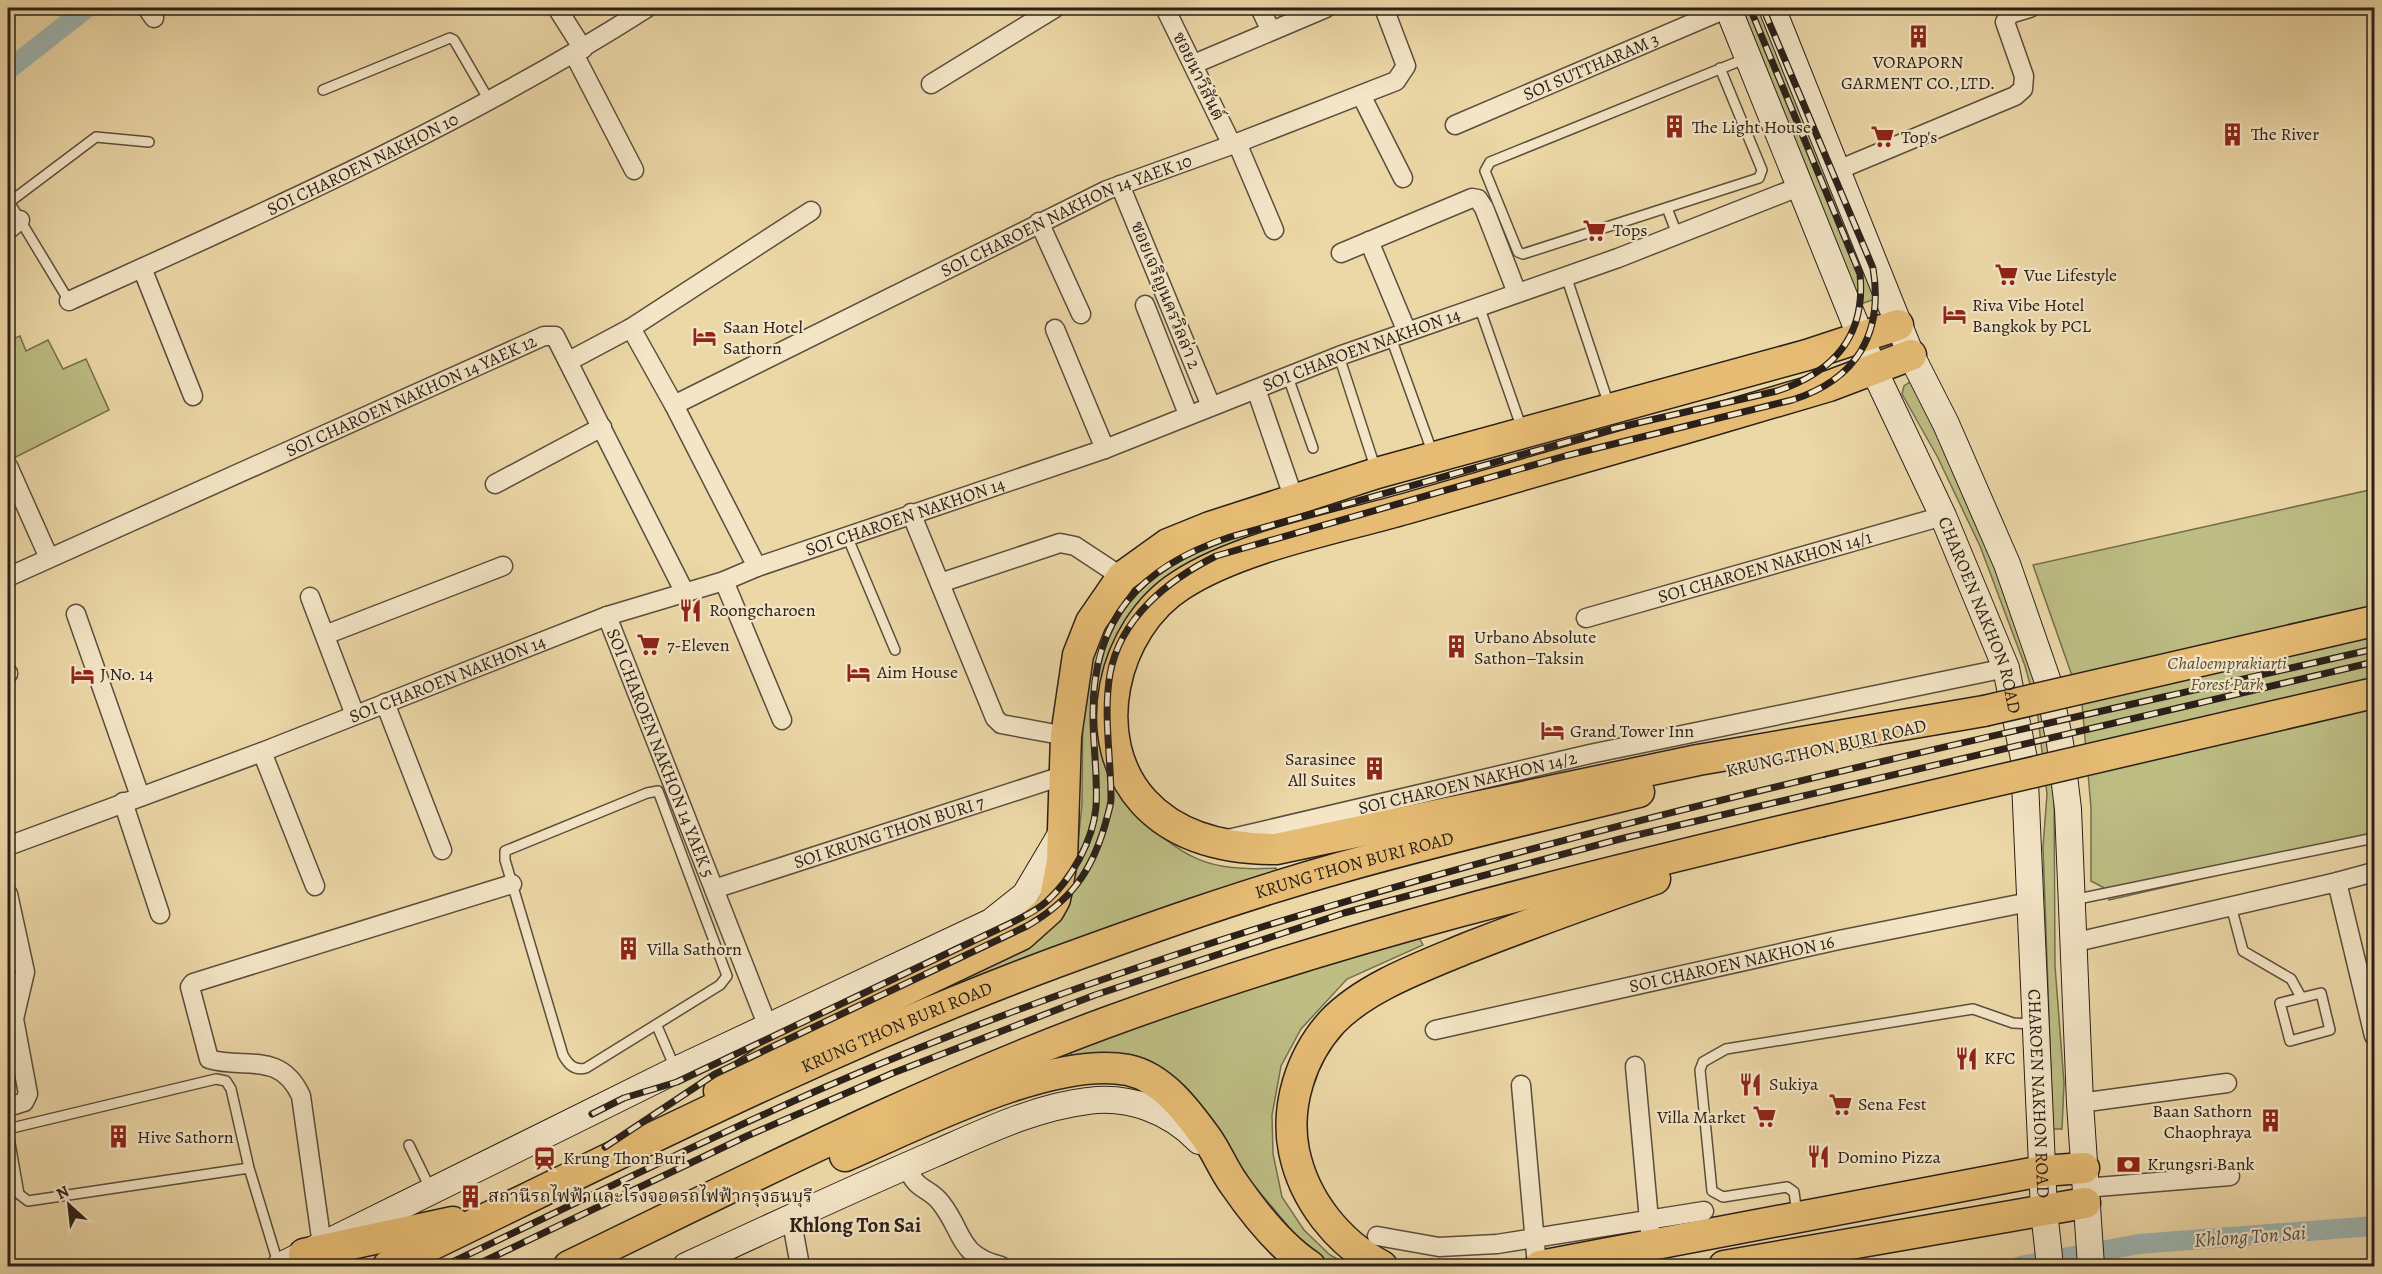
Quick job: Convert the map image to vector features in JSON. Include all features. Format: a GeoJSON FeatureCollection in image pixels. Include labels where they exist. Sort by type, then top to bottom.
{"type":"FeatureCollection","features":[{"type":"Feature","properties":{"kind":"main road","name":"CHAROEN NAKHON ROAD"},"geometry":{"type":"LineString","coordinates":[[1728,8],[1874,370],[1943,516],[2006,668],[2024,759],[2034,1024],[2044,1211],[2049,1258]]}},
{"type":"Feature","properties":{"kind":"main road"},"geometry":{"type":"LineString","coordinates":[[1772,8],[1911,356],[1946,424],[2007,564],[2047,678],[2060,743],[2068,809],[2072,943],[2090,1256]]}},
{"type":"Feature","properties":{"kind":"main road"},"geometry":{"type":"LineString","coordinates":[[641,1142],[778,1052],[1002,945],[1034,925],[1049,910],[1055,899],[1061,867],[1066,736],[1078,655],[1090,622],[1122,577],[1168,544],[1210,526],[1377,473],[1524,434],[1861,338],[1898,325]]}},
{"type":"Feature","properties":{"kind":"main road"},"geometry":{"type":"LineString","coordinates":[[1911,356],[1736,414],[1308,536],[1203,572],[1178,586],[1157,605],[1135,634],[1118,677],[1112,729],[1118,758],[1129,779],[1142,801],[1159,816],[1211,843],[1241,849],[1276,849],[1698,760],[1984,711]]}},
{"type":"Feature","properties":{"kind":"main road"},"geometry":{"type":"LineString","coordinates":[[1294,499],[1308,536]]}},
{"type":"Feature","properties":{"kind":"main road","name":"KRUNG THON BURI ROAD"},"geometry":{"type":"LineString","coordinates":[[388,1266],[641,1142],[892,1029],[1054,963],[1193,914],[1336,869],[1661,786],[2374,621]]}},
{"type":"Feature","properties":{"kind":"main road"},"geometry":{"type":"LineString","coordinates":[[569,1266],[759,1174],[985,1072],[1125,1016],[1354,939],[1602,874],[2374,693]]}},
{"type":"Feature","properties":{"kind":"main road"},"geometry":{"type":"LineString","coordinates":[[1382,1266],[1342,1238],[1318,1210],[1298,1169],[1290,1132],[1293,1101],[1308,1056],[1333,1021],[1376,991],[1429,964],[1534,921],[1819,822]]}},
{"type":"Feature","properties":{"kind":"main road"},"geometry":{"type":"LineString","coordinates":[[296,1258],[676,1070],[991,922],[1025,895],[1064,829]]}},
{"type":"Feature","properties":{"kind":"main road"},"geometry":{"type":"LineString","coordinates":[[582,1266],[991,1094],[1067,1072],[1101,1068],[1129,1071],[1155,1081],[1194,1121],[1216,1151],[1233,1183]]}},
{"type":"Feature","properties":{"kind":"main road"},"geometry":{"type":"LineString","coordinates":[[686,1266],[971,1138],[1054,1108],[1088,1100],[1115,1100],[1140,1105],[1179,1122],[1213,1157],[1294,1256],[1310,1266]]}},
{"type":"Feature","properties":{"kind":"main road"},"geometry":{"type":"LineString","coordinates":[[1538,1266],[2042,1171],[2085,1186]]}},
{"type":"Feature","properties":{"kind":"main road"},"geometry":{"type":"LineString","coordinates":[[1724,1266],[2044,1211],[2085,1186]]}},
{"type":"Feature","properties":{"kind":"main road"},"geometry":{"type":"LineString","coordinates":[[296,1258],[500,1213]]}},
{"type":"Feature","properties":{"kind":"street"},"geometry":{"type":"LineString","coordinates":[[557,8],[634,170]]}},
{"type":"Feature","properties":{"kind":"street","name":"SOI CHAROEN NAKHON 10"},"geometry":{"type":"LineString","coordinates":[[69,301],[353,172],[490,102],[579,52],[647,8]]}},
{"type":"Feature","properties":{"kind":"street"},"geometry":{"type":"LineString","coordinates":[[931,84],[1055,8]]}},
{"type":"Feature","properties":{"kind":"street","name":"ซอยนาวีสันต์"},"geometry":{"type":"LineString","coordinates":[[1165,8],[1235,144],[1274,230]]}},
{"type":"Feature","properties":{"kind":"street"},"geometry":{"type":"LineString","coordinates":[[1260,8],[1271,32]]}},
{"type":"Feature","properties":{"kind":"street"},"geometry":{"type":"LineString","coordinates":[[1194,64],[1326,8]]}},
{"type":"Feature","properties":{"kind":"street","name":"SOI CHAROEN NAKHON 14 YAEK 10"},"geometry":{"type":"LineString","coordinates":[[674,405],[1039,222],[1120,185],[1235,144],[1396,81],[1406,66],[1384,8]]}},
{"type":"Feature","properties":{"kind":"street","name":"SOI SUTTHARAM 3"},"geometry":{"type":"LineString","coordinates":[[1455,125],[1728,8]]}},
{"type":"Feature","properties":{"kind":"street"},"geometry":{"type":"LineString","coordinates":[[1838,170],[2015,96],[2023,89],[2024,76],[2005,22],[2010,14],[2030,8]]}},
{"type":"Feature","properties":{"kind":"street"},"geometry":{"type":"LineString","coordinates":[[1361,95],[1403,178]]}},
{"type":"Feature","properties":{"kind":"street","name":"ซอยเจริญนครวิลล่า 2"},"geometry":{"type":"LineString","coordinates":[[1120,185],[1211,406]]}},
{"type":"Feature","properties":{"kind":"street","name":"SOI CHAROEN NAKHON 14"},"geometry":{"type":"LineString","coordinates":[[8,846],[262,752],[606,616],[723,581],[911,513],[1105,449],[1188,414],[1339,356],[1566,276],[1801,186]]}},
{"type":"Feature","properties":{"kind":"street"},"geometry":{"type":"LineString","coordinates":[[1341,253],[1472,198],[1478,199],[1494,231],[1517,293]]}},
{"type":"Feature","properties":{"kind":"street"},"geometry":{"type":"LineString","coordinates":[[569,361],[631,328],[811,211]]}},
{"type":"Feature","properties":{"kind":"street"},"geometry":{"type":"LineString","coordinates":[[1039,222],[1081,314]]}},
{"type":"Feature","properties":{"kind":"street"},"geometry":{"type":"LineString","coordinates":[[1369,241],[1399,335]]}},
{"type":"Feature","properties":{"kind":"street"},"geometry":{"type":"LineString","coordinates":[[142,268],[193,396]]}},
{"type":"Feature","properties":{"kind":"street"},"geometry":{"type":"LineString","coordinates":[[1145,305],[1188,414]]}},
{"type":"Feature","properties":{"kind":"street"},"geometry":{"type":"LineString","coordinates":[[631,328],[674,405],[757,567]]}},
{"type":"Feature","properties":{"kind":"street"},"geometry":{"type":"LineString","coordinates":[[1055,329],[1105,449]]}},
{"type":"Feature","properties":{"kind":"street","name":"SOI CHAROEN NAKHON 14 YAEK 12"},"geometry":{"type":"LineString","coordinates":[[8,577],[544,336],[555,336],[685,593]]}},
{"type":"Feature","properties":{"kind":"street"},"geometry":{"type":"LineString","coordinates":[[1256,389],[1294,499]]}},
{"type":"Feature","properties":{"kind":"street"},"geometry":{"type":"LineString","coordinates":[[495,484],[602,428]]}},
{"type":"Feature","properties":{"kind":"street"},"geometry":{"type":"LineString","coordinates":[[8,466],[49,558]]}},
{"type":"Feature","properties":{"kind":"street"},"geometry":{"type":"LineString","coordinates":[[911,513],[998,722],[1066,736]]}},
{"type":"Feature","properties":{"kind":"street","name":"SOI CHAROEN NAKHON 14/1"},"geometry":{"type":"LineString","coordinates":[[1586,618],[1943,516]]}},
{"type":"Feature","properties":{"kind":"street"},"geometry":{"type":"LineString","coordinates":[[940,583],[1060,543],[1075,546],[1122,577]]}},
{"type":"Feature","properties":{"kind":"street"},"geometry":{"type":"LineString","coordinates":[[325,635],[503,566]]}},
{"type":"Feature","properties":{"kind":"street"},"geometry":{"type":"LineString","coordinates":[[723,581],[782,720]]}},
{"type":"Feature","properties":{"kind":"street"},"geometry":{"type":"LineString","coordinates":[[310,597],[355,715]]}},
{"type":"Feature","properties":{"kind":"street"},"geometry":{"type":"LineString","coordinates":[[76,614],[132,799],[160,914]]}},
{"type":"Feature","properties":{"kind":"street","name":"SOI CHAROEN NAKHON 14 YAEK 5"},"geometry":{"type":"LineString","coordinates":[[606,616],[665,788],[714,889],[768,1027]]}},
{"type":"Feature","properties":{"kind":"street","name":"SOI CHAROEN NAKHON 14/2"},"geometry":{"type":"LineString","coordinates":[[1211,843],[1589,750],[2006,668]]}},
{"type":"Feature","properties":{"kind":"street"},"geometry":{"type":"LineString","coordinates":[[385,703],[442,850]]}},
{"type":"Feature","properties":{"kind":"street"},"geometry":{"type":"LineString","coordinates":[[262,752],[315,886]]}},
{"type":"Feature","properties":{"kind":"street","name":"SOI KRUNG THON BURI 7"},"geometry":{"type":"LineString","coordinates":[[714,889],[1065,775]]}},
{"type":"Feature","properties":{"kind":"street"},"geometry":{"type":"LineString","coordinates":[[2072,943],[2374,872]]}},
{"type":"Feature","properties":{"kind":"street"},"geometry":{"type":"LineString","coordinates":[[2337,882],[2374,1035]]}},
{"type":"Feature","properties":{"kind":"street"},"geometry":{"type":"LineString","coordinates":[[296,1258],[301,1096],[293,1079],[263,1065],[209,1059],[190,987],[193,983],[512,884]]}},
{"type":"Feature","properties":{"kind":"street"},"geometry":{"type":"LineString","coordinates":[[8,894],[25,972],[14,1019],[28,1094],[24,1102],[8,1107]]}},
{"type":"Feature","properties":{"kind":"street","name":"SOI CHAROEN NAKHON 16"},"geometry":{"type":"LineString","coordinates":[[1435,1030],[1828,942],[2029,902]]}},
{"type":"Feature","properties":{"kind":"street"},"geometry":{"type":"LineString","coordinates":[[1635,1066],[1655,1244]]}},
{"type":"Feature","properties":{"kind":"street"},"geometry":{"type":"LineString","coordinates":[[2080,1104],[2227,1083]]}},
{"type":"Feature","properties":{"kind":"street"},"geometry":{"type":"LineString","coordinates":[[1521,1085],[1538,1266]]}},
{"type":"Feature","properties":{"kind":"street"},"geometry":{"type":"LineString","coordinates":[[907,1166],[916,1185],[942,1204],[960,1240],[973,1254],[987,1263],[1000,1266]]}},
{"type":"Feature","properties":{"kind":"street"},"geometry":{"type":"LineString","coordinates":[[2085,1186],[2230,1176]]}},
{"type":"Feature","properties":{"kind":"street"},"geometry":{"type":"LineString","coordinates":[[1377,1236],[1439,1247],[1497,1244],[1534,1238],[1655,1244],[1704,1211]]}},
{"type":"Feature","properties":{"kind":"street"},"geometry":{"type":"LineString","coordinates":[[791,1217],[800,1266]]}},
{"type":"Feature","properties":{"kind":"lane"},"geometry":{"type":"LineString","coordinates":[[323,90],[444,38],[450,38],[454,40],[490,102]]}},
{"type":"Feature","properties":{"kind":"lane"},"geometry":{"type":"LineString","coordinates":[[1720,69],[1762,174],[1759,178],[1523,254],[1518,252],[1485,171],[1490,162],[1749,57]]}},
{"type":"Feature","properties":{"kind":"lane"},"geometry":{"type":"LineString","coordinates":[[69,301],[14,225],[11,201],[90,140],[103,136],[149,142]]}},
{"type":"Feature","properties":{"kind":"lane"},"geometry":{"type":"LineString","coordinates":[[1667,208],[1677,234]]}},
{"type":"Feature","properties":{"kind":"lane"},"geometry":{"type":"LineString","coordinates":[[1566,276],[1610,409]]}},
{"type":"Feature","properties":{"kind":"lane"},"geometry":{"type":"LineString","coordinates":[[1479,306],[1524,434]]}},
{"type":"Feature","properties":{"kind":"lane"},"geometry":{"type":"LineString","coordinates":[[1399,335],[1435,458]]}},
{"type":"Feature","properties":{"kind":"lane"},"geometry":{"type":"LineString","coordinates":[[1339,356],[1377,473]]}},
{"type":"Feature","properties":{"kind":"lane"},"geometry":{"type":"LineString","coordinates":[[1288,377],[1313,448]]}},
{"type":"Feature","properties":{"kind":"lane"},"geometry":{"type":"LineString","coordinates":[[847,536],[895,650]]}},
{"type":"Feature","properties":{"kind":"lane"},"geometry":{"type":"LineString","coordinates":[[665,788],[728,974],[720,985],[657,1026],[586,1068],[578,1069],[570,1065],[562,1055],[512,884],[505,860],[507,850],[647,793],[665,788]]}},
{"type":"Feature","properties":{"kind":"lane"},"geometry":{"type":"LineString","coordinates":[[2070,900],[2374,837]]}},
{"type":"Feature","properties":{"kind":"lane"},"geometry":{"type":"LineString","coordinates":[[2231,906],[2243,951],[2291,979],[2301,998]]}},
{"type":"Feature","properties":{"kind":"lane"},"geometry":{"type":"LineString","coordinates":[[2321,993],[2330,1030],[2290,1041],[2280,1003],[2301,998],[2321,993]]}},
{"type":"Feature","properties":{"kind":"lane"},"geometry":{"type":"LineString","coordinates":[[1798,1218],[1794,1192],[1787,1187],[1723,1197],[1712,1191],[1700,1070],[1703,1062],[1726,1050],[1973,1009],[2013,1023],[2034,1024]]}},
{"type":"Feature","properties":{"kind":"lane"},"geometry":{"type":"LineString","coordinates":[[657,1026],[676,1070]]}},
{"type":"Feature","properties":{"kind":"lane"},"geometry":{"type":"LineString","coordinates":[[249,1168],[28,1201],[19,1194],[8,1132],[12,1128],[216,1079],[226,1081],[231,1089],[249,1168],[296,1258]]}},
{"type":"Feature","properties":{"kind":"lane"},"geometry":{"type":"LineString","coordinates":[[409,1145],[432,1192]]}},
{"type":"Feature","properties":{"kind":"green space"},"geometry":{"type":"Polygon","coordinates":[[[1735,8],[1768,8],[1882,297],[1857,305],[1735,8]]]}},
{"type":"Feature","properties":{"kind":"green space"},"geometry":{"type":"Polygon","coordinates":[[[20,336],[26,351],[48,340],[63,369],[86,359],[109,410],[8,461],[8,341],[20,336]]]}},
{"type":"Feature","properties":{"kind":"green space"},"geometry":{"type":"Polygon","coordinates":[[[1910,382],[1918,388],[1992,558],[2039,685],[2054,783],[2055,966],[2064,1083],[2062,1129],[2053,1129],[2043,847],[2047,794],[2037,709],[2025,666],[1980,546],[1937,456],[1902,394],[1904,386],[1910,382]]]}},
{"type":"Feature","properties":{"kind":"green space","name":"Chaloemprakiarti Forest Park"},"geometry":{"type":"Polygon","coordinates":[[[2374,489],[2374,839],[2109,900],[2108,890],[2091,881],[2091,808],[2082,704],[2033,565],[2374,489]]]}},
{"type":"Feature","properties":{"kind":"green space"},"geometry":{"type":"Polygon","coordinates":[[[1275,521],[1281,528],[1213,560],[1120,655],[1135,812],[1168,841],[1198,859],[1232,868],[1276,868],[1278,874],[916,1007],[897,1007],[1061,913],[1072,896],[1082,805],[1083,695],[1099,628],[1125,592],[1177,548],[1275,521]]]}},
{"type":"Feature","properties":{"kind":"green space"},"geometry":{"type":"Polygon","coordinates":[[[1417,934],[1423,945],[1347,979],[1301,1029],[1281,1066],[1272,1115],[1273,1154],[1282,1197],[1304,1230],[1330,1255],[1350,1266],[1332,1266],[1309,1251],[1189,1108],[1076,1065],[1071,1056],[1072,1048],[1417,934]]]}},
{"type":"Feature","properties":{"kind":"waterway"},"geometry":{"type":"LineString","coordinates":[[8,70],[87,8]]}},
{"type":"Feature","properties":{"kind":"waterway","name":"Khlong Ton Sai"},"geometry":{"type":"LineString","coordinates":[[2020,1266],[2139,1244],[2374,1226]]}},
{"type":"Feature","properties":{"kind":"railway"},"geometry":{"type":"LineString","coordinates":[[592,1114],[624,1098],[677,1082],[1011,923],[1046,902],[1072,871],[1085,846],[1094,820],[1096,784],[1093,716],[1095,681],[1101,651],[1112,624],[1127,601],[1147,581],[1170,564],[1198,549],[1230,537],[1616,428],[1777,391],[1797,383],[1830,362],[1842,349],[1858,316],[1860,274],[1750,8]]}},
{"type":"Feature","properties":{"kind":"railway"},"geometry":{"type":"LineString","coordinates":[[605,1147],[715,1074],[1027,926],[1067,896],[1093,858],[1110,805],[1107,705],[1110,674],[1115,654],[1135,618],[1149,603],[1164,589],[1198,566],[1216,556],[1565,456],[1792,400],[1814,391],[1849,367],[1861,351],[1874,314],[1873,268],[1763,8]]}},
{"type":"Feature","properties":{"kind":"railway"},"geometry":{"type":"LineString","coordinates":[[444,1266],[823,1088],[984,1023],[1148,964],[1451,871],[1603,830],[1911,755],[2374,649]]}},
{"type":"Feature","properties":{"kind":"railway"},"geometry":{"type":"LineString","coordinates":[[474,1266],[747,1136],[893,1073],[1095,995],[1344,913],[1620,839],[2374,662]]}},
{"type":"Feature","properties":{"kind":"place","name":"VORAPORN GARMENT CO.,LTD."},"geometry":{"type":"Point","coordinates":[1918,36]}},
{"type":"Feature","properties":{"kind":"place","name":"The Light House"},"geometry":{"type":"Point","coordinates":[1674,127]}},
{"type":"Feature","properties":{"kind":"place","name":"The River"},"geometry":{"type":"Point","coordinates":[2233,134]}},
{"type":"Feature","properties":{"kind":"place","name":"Top's"},"geometry":{"type":"Point","coordinates":[1883,137]}},
{"type":"Feature","properties":{"kind":"place","name":"Tops"},"geometry":{"type":"Point","coordinates":[1595,230]}},
{"type":"Feature","properties":{"kind":"place","name":"Vue Lifestyle"},"geometry":{"type":"Point","coordinates":[2006,275]}},
{"type":"Feature","properties":{"kind":"place","name":"Riva Vibe Hotel Bangkok by PCL"},"geometry":{"type":"Point","coordinates":[1954,315]}},
{"type":"Feature","properties":{"kind":"place","name":"Saan Hotel Sathorn"},"geometry":{"type":"Point","coordinates":[705,337]}},
{"type":"Feature","properties":{"kind":"place","name":"Roongcharoen"},"geometry":{"type":"Point","coordinates":[691,610]}},
{"type":"Feature","properties":{"kind":"place","name":"7-Eleven"},"geometry":{"type":"Point","coordinates":[649,645]}},
{"type":"Feature","properties":{"kind":"place","name":"Urbano Absolute Sathon–Taksin"},"geometry":{"type":"Point","coordinates":[1456,647]}},
{"type":"Feature","properties":{"kind":"place","name":"Aim House"},"geometry":{"type":"Point","coordinates":[859,672]}},
{"type":"Feature","properties":{"kind":"place","name":"J No. 14"},"geometry":{"type":"Point","coordinates":[82,674]}},
{"type":"Feature","properties":{"kind":"place","name":"Grand Tower Inn"},"geometry":{"type":"Point","coordinates":[1552,731]}},
{"type":"Feature","properties":{"kind":"place","name":"Sarasinee All Suites"},"geometry":{"type":"Point","coordinates":[1374,769]}},
{"type":"Feature","properties":{"kind":"place","name":"Villa Sathorn"},"geometry":{"type":"Point","coordinates":[629,949]}},
{"type":"Feature","properties":{"kind":"place","name":"KFC"},"geometry":{"type":"Point","coordinates":[1966,1058]}},
{"type":"Feature","properties":{"kind":"place","name":"Sukiya"},"geometry":{"type":"Point","coordinates":[1751,1084]}},
{"type":"Feature","properties":{"kind":"place","name":"Sena Fest"},"geometry":{"type":"Point","coordinates":[1840,1104]}},
{"type":"Feature","properties":{"kind":"place","name":"Villa Market"},"geometry":{"type":"Point","coordinates":[1764,1117]}},
{"type":"Feature","properties":{"kind":"place","name":"Baan Sathorn Chaophraya"},"geometry":{"type":"Point","coordinates":[2270,1121]}},
{"type":"Feature","properties":{"kind":"place","name":"Hive Sathorn"},"geometry":{"type":"Point","coordinates":[119,1137]}},
{"type":"Feature","properties":{"kind":"place","name":"Domino Pizza"},"geometry":{"type":"Point","coordinates":[1819,1157]}},
{"type":"Feature","properties":{"kind":"place","name":"Krung Thon Buri"},"geometry":{"type":"Point","coordinates":[545,1158]}},
{"type":"Feature","properties":{"kind":"place","name":"Krungsri Bank"},"geometry":{"type":"Point","coordinates":[2129,1164]}},
{"type":"Feature","properties":{"kind":"place","name":"สถานีรถไฟฟ้าและโรงจอดรถไฟฟ้ากรุงธนบุรี"},"geometry":{"type":"Point","coordinates":[470,1196]}},
{"type":"Feature","properties":{"kind":"district","name":"Khlong Ton Sai"},"geometry":{"type":"Point","coordinates":[855,1225]}}]}
